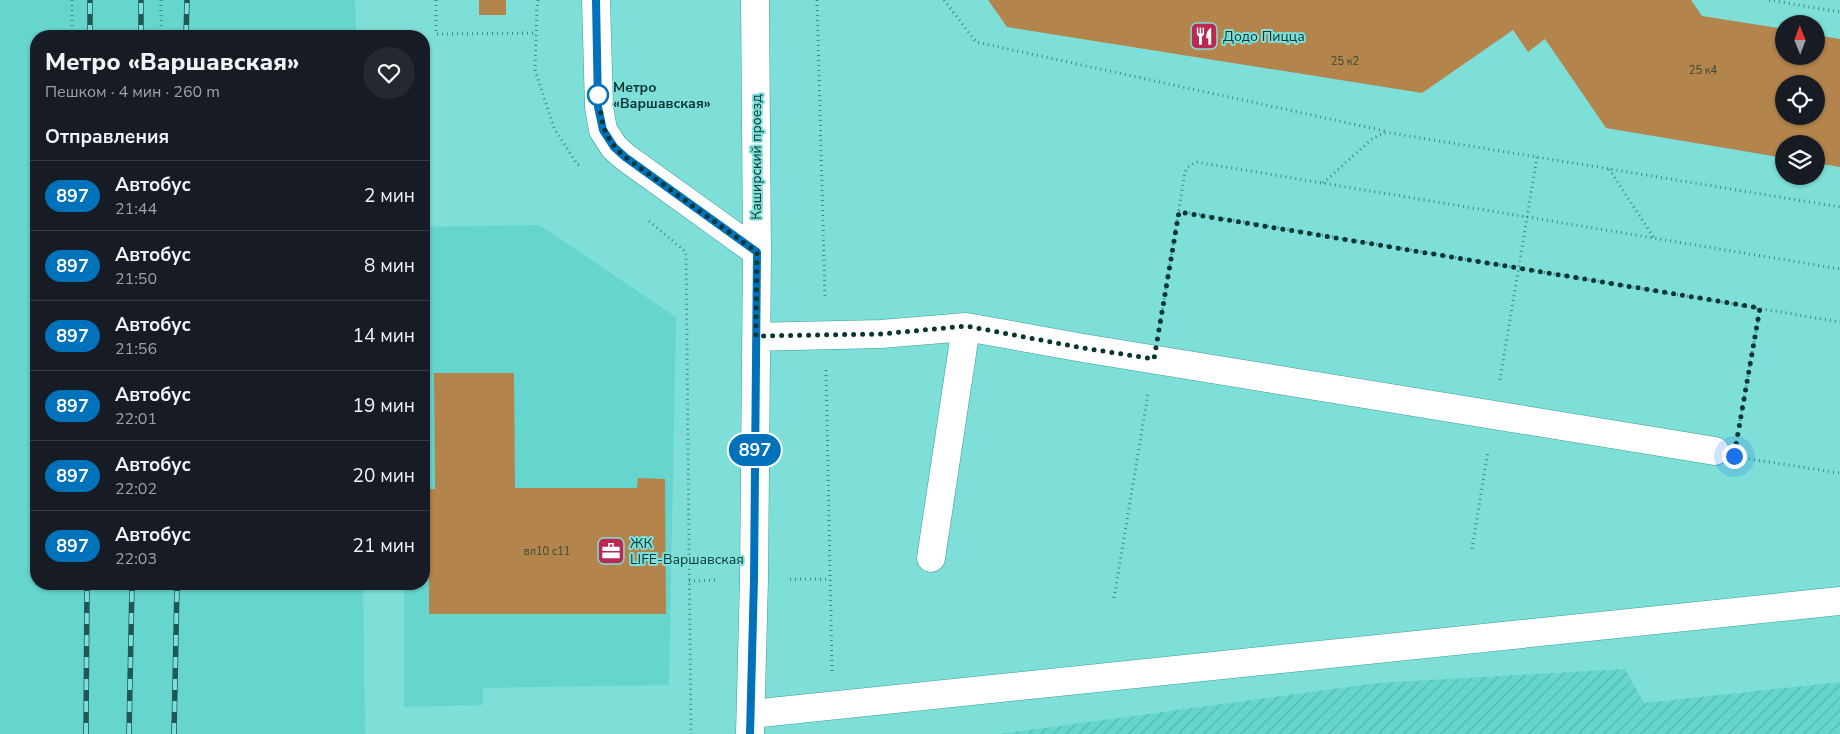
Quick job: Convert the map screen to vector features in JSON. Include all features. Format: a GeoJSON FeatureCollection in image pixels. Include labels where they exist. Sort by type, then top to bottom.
{"type":"FeatureCollection","features":[{"type":"Feature","properties":{"kind":"street"},"geometry":{"type":"LineString","coordinates":[[596,0],[598,107],[603,130],[608,139],[625,157],[757,252]]}},
{"type":"Feature","properties":{"kind":"street","name":"Каширский проезд"},"geometry":{"type":"LineString","coordinates":[[751,724],[757,252],[755,0]]}},
{"type":"Feature","properties":{"kind":"street"},"geometry":{"type":"LineString","coordinates":[[932,558],[966,326]]}},
{"type":"Feature","properties":{"kind":"street"},"geometry":{"type":"LineString","coordinates":[[756,336],[881,334],[966,326],[1083,348],[1715,451]]}},
{"type":"Feature","properties":{"kind":"street"},"geometry":{"type":"LineString","coordinates":[[751,724],[833,705],[1840,601]]}},
{"type":"Feature","properties":{"kind":"path"},"geometry":{"type":"LineString","coordinates":[[72,0],[72,30]]}},
{"type":"Feature","properties":{"kind":"path"},"geometry":{"type":"LineString","coordinates":[[161,0],[161,30]]}},
{"type":"Feature","properties":{"kind":"path"},"geometry":{"type":"LineString","coordinates":[[436,0],[436,34],[536,33]]}},
{"type":"Feature","properties":{"kind":"path"},"geometry":{"type":"LineString","coordinates":[[538,0],[535,70],[554,128],[577,164],[584,170]]}},
{"type":"Feature","properties":{"kind":"path"},"geometry":{"type":"LineString","coordinates":[[817,0],[833,705]]}},
{"type":"Feature","properties":{"kind":"path"},"geometry":{"type":"LineString","coordinates":[[944,0],[976,42],[1391,133],[1840,207]]}},
{"type":"Feature","properties":{"kind":"path"},"geometry":{"type":"LineString","coordinates":[[1769,0],[1840,12]]}},
{"type":"Feature","properties":{"kind":"path"},"geometry":{"type":"LineString","coordinates":[[1323,183],[1372,138],[1383,133],[1391,133]]}},
{"type":"Feature","properties":{"kind":"path"},"geometry":{"type":"LineString","coordinates":[[1527,217],[1537,156]]}},
{"type":"Feature","properties":{"kind":"path"},"geometry":{"type":"LineString","coordinates":[[1114,598],[1185,172],[1196,162],[1840,269]]}},
{"type":"Feature","properties":{"kind":"path"},"geometry":{"type":"LineString","coordinates":[[1608,168],[1654,238]]}},
{"type":"Feature","properties":{"kind":"path"},"geometry":{"type":"LineString","coordinates":[[1179,212],[1840,322]]}},
{"type":"Feature","properties":{"kind":"path"},"geometry":{"type":"LineString","coordinates":[[643,217],[686,252],[691,734]]}},
{"type":"Feature","properties":{"kind":"path"},"geometry":{"type":"LineString","coordinates":[[1739,429],[1760,308]]}},
{"type":"Feature","properties":{"kind":"path"},"geometry":{"type":"LineString","coordinates":[[1744,458],[1840,473]]}},
{"type":"Feature","properties":{"kind":"shaded area"},"geometry":{"type":"Polygon","coordinates":[[[0,0],[355,0],[356,30],[30,30],[30,590],[363,590],[365,734],[0,734],[0,0]]]}},
{"type":"Feature","properties":{"kind":"shaded area"},"geometry":{"type":"Polygon","coordinates":[[[539,225],[676,317],[669,685],[483,688],[483,705],[404,707],[404,590],[430,590],[430,227],[539,225]]]}},
{"type":"Feature","properties":{"kind":"shaded area"},"geometry":{"type":"Polygon","coordinates":[[[1625,669],[1644,703],[1840,682],[1840,734],[999,734],[1378,683],[1625,669]]]}},
{"type":"Feature","properties":{"kind":"building"},"geometry":{"type":"Polygon","coordinates":[[[479,0],[506,0],[506,15],[479,15],[479,0]]]}},
{"type":"Feature","properties":{"kind":"building"},"geometry":{"type":"Polygon","coordinates":[[[988,0],[1691,0],[1702,16],[1775,28],[1775,65],[1825,65],[1825,36],[1840,39],[1840,167],[1825,164],[1825,135],[1775,135],[1775,156],[1606,128],[1545,39],[1528,52],[1513,30],[1422,93],[1007,27],[988,0]]]}},
{"type":"Feature","properties":{"kind":"building"},"geometry":{"type":"Polygon","coordinates":[[[434,373],[514,373],[515,488],[637,488],[638,478],[665,479],[666,614],[429,614],[430,489],[435,489],[434,373]]]}},
{"type":"Feature","properties":{"kind":"railway"},"geometry":{"type":"LineString","coordinates":[[90,0],[90,30]]}},
{"type":"Feature","properties":{"kind":"railway"},"geometry":{"type":"LineString","coordinates":[[141,0],[141,30]]}},
{"type":"Feature","properties":{"kind":"railway"},"geometry":{"type":"LineString","coordinates":[[186,30],[187,0]]}},
{"type":"Feature","properties":{"kind":"railway"},"geometry":{"type":"LineString","coordinates":[[86,734],[87,590]]}},
{"type":"Feature","properties":{"kind":"railway"},"geometry":{"type":"LineString","coordinates":[[129,734],[132,590]]}},
{"type":"Feature","properties":{"kind":"railway"},"geometry":{"type":"LineString","coordinates":[[174,734],[177,590]]}},
{"type":"Feature","properties":{"kind":"bus line","name":"897"},"geometry":{"type":"LineString","coordinates":[[596,0],[598,107],[603,130],[614,147],[625,157],[757,252],[754,579],[750,734]]}},
{"type":"Feature","properties":{"kind":"place","name":"Додо Пицца"},"geometry":{"type":"Point","coordinates":[1204,36]}},
{"type":"Feature","properties":{"kind":"place","name":"Метро «Варшавская»"},"geometry":{"type":"Point","coordinates":[598,95]}},
{"type":"Feature","properties":{"kind":"place","name":"ЖК LIFE-Варшавская"},"geometry":{"type":"Point","coordinates":[611,551]}},
{"type":"Feature","properties":{"kind":"route"},"geometry":{"type":"LineString","coordinates":[[598,95],[598,107],[603,130],[614,147],[625,157],[757,252],[756,336],[881,334],[966,326],[1154,359],[1179,212],[1760,308],[1734,456]]}}]}
